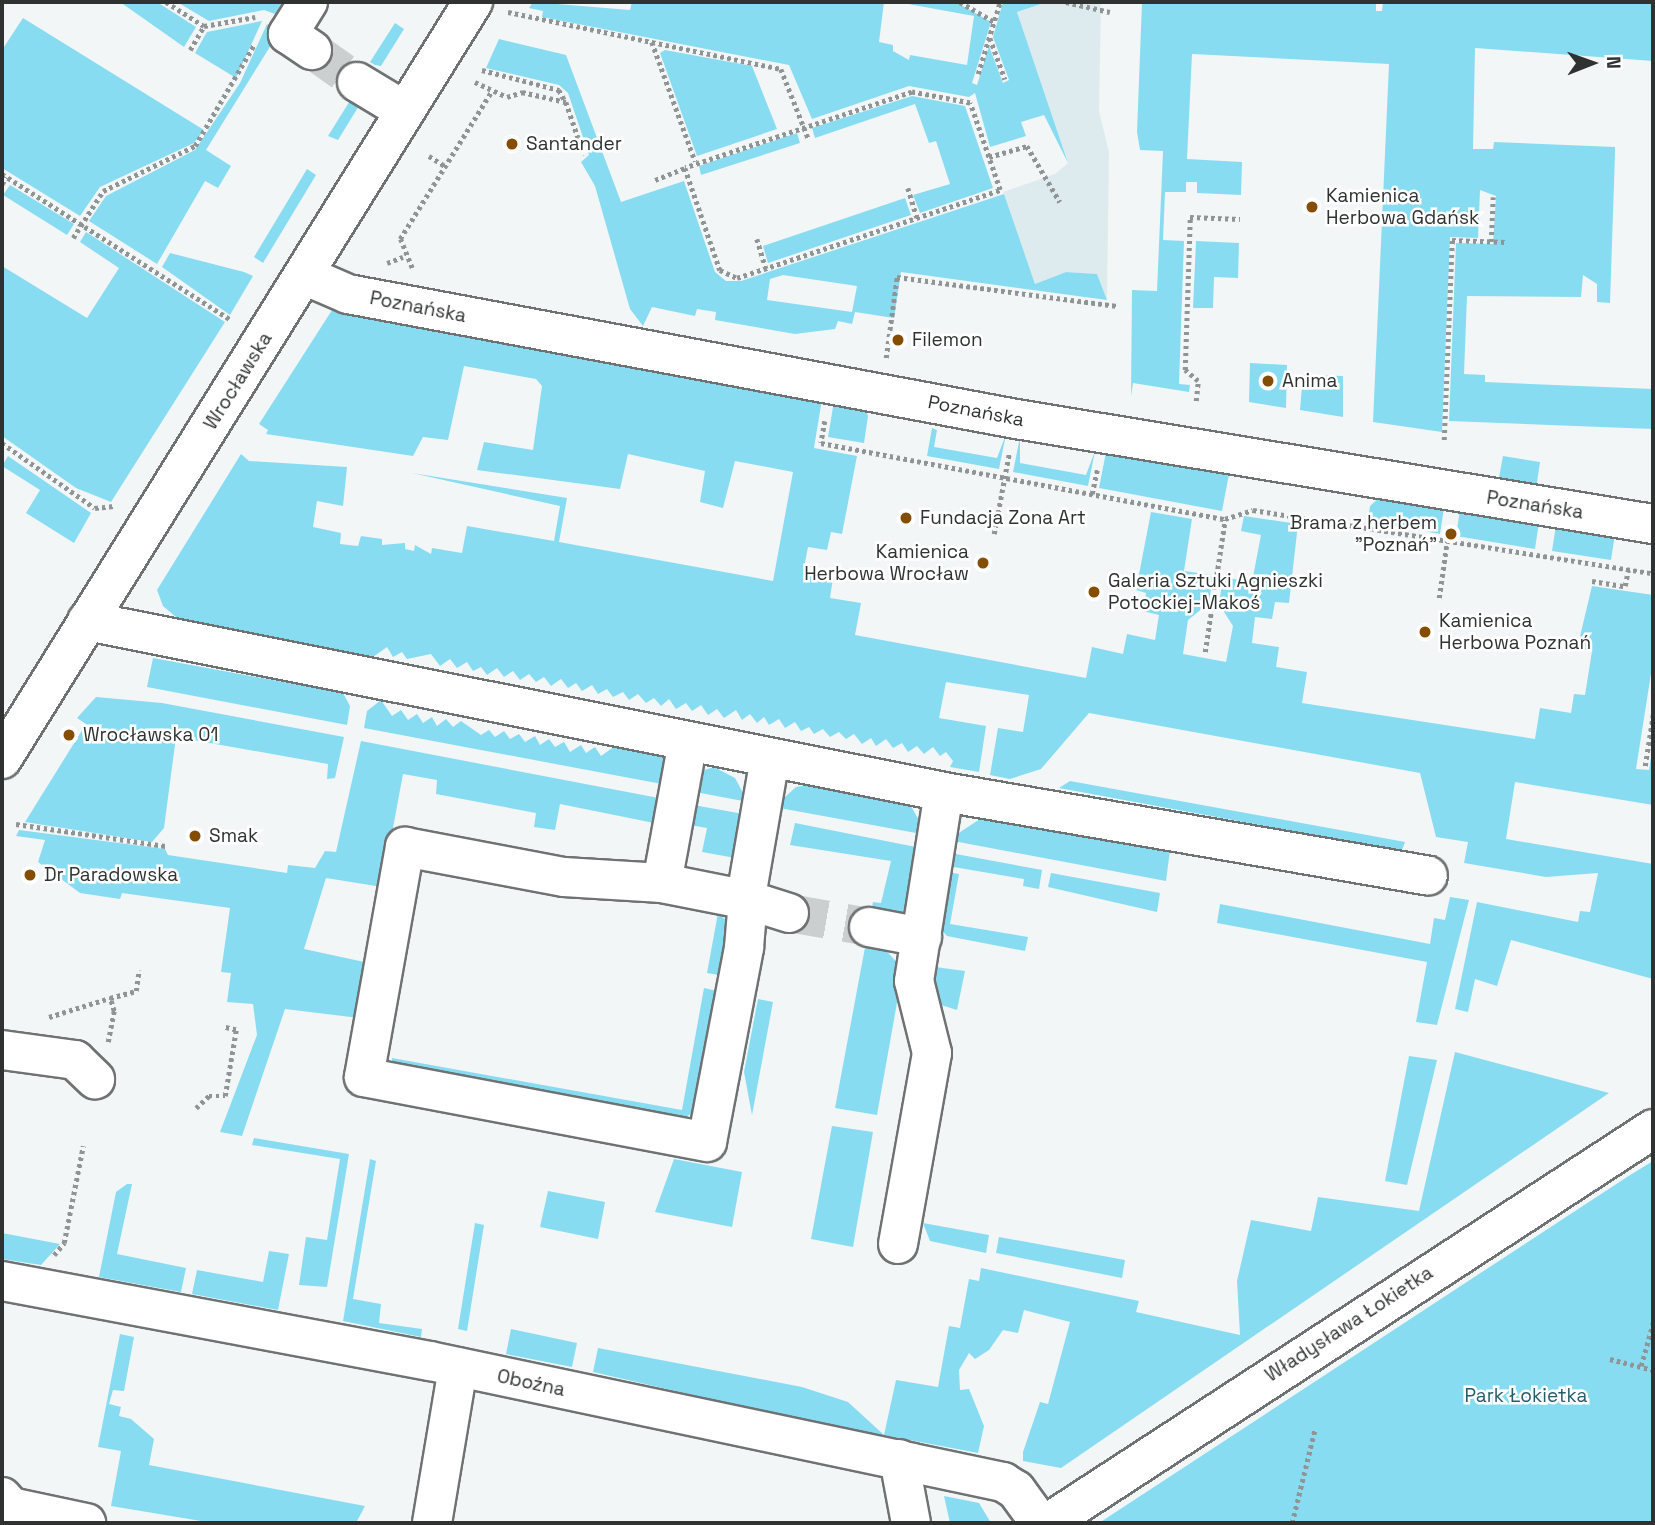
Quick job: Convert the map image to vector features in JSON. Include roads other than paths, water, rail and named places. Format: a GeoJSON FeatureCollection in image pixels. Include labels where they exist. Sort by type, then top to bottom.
{"type":"FeatureCollection","features":[{"type":"Feature","properties":{"kind":"street"},"geometry":{"type":"LineString","coordinates":[[300,42],[308,2]]}},
{"type":"Feature","properties":{"kind":"street","name":"Wrocławska"},"geometry":{"type":"LineString","coordinates":[[2,759],[405,111],[491,7]]}},
{"type":"Feature","properties":{"kind":"street"},"geometry":{"type":"LineString","coordinates":[[357,82],[405,111]]}},
{"type":"Feature","properties":{"kind":"street","name":"Poznańska"},"geometry":{"type":"LineString","coordinates":[[304,275],[348,294],[1016,419],[1653,524]]}},
{"type":"Feature","properties":{"kind":"street"},"geometry":{"type":"LineString","coordinates":[[88,621],[944,792],[1428,876]]}},
{"type":"Feature","properties":{"kind":"street"},"geometry":{"type":"LineString","coordinates":[[662,883],[688,742]]}},
{"type":"Feature","properties":{"kind":"street"},"geometry":{"type":"LineString","coordinates":[[770,758],[748,900],[708,1142],[364,1077],[405,848],[564,877],[662,883],[748,900],[789,913]]}},
{"type":"Feature","properties":{"kind":"street"},"geometry":{"type":"LineString","coordinates":[[898,1244],[932,1053],[914,981],[944,792]]}},
{"type":"Feature","properties":{"kind":"street"},"geometry":{"type":"LineString","coordinates":[[869,927],[922,937]]}},
{"type":"Feature","properties":{"kind":"street"},"geometry":{"type":"LineString","coordinates":[[2,1050],[75,1060],[95,1079]]}},
{"type":"Feature","properties":{"kind":"street","name":"Władysława Łokietka"},"geometry":{"type":"LineString","coordinates":[[1048,1523],[1653,1129]]}},
{"type":"Feature","properties":{"kind":"street","name":"Oboźna"},"geometry":{"type":"LineString","coordinates":[[2,1281],[458,1367],[899,1459],[1009,1485],[1040,1523]]}},
{"type":"Feature","properties":{"kind":"street"},"geometry":{"type":"LineString","coordinates":[[432,1523],[458,1367]]}},
{"type":"Feature","properties":{"kind":"street"},"geometry":{"type":"LineString","coordinates":[[899,1459],[911,1523]]}},
{"type":"Feature","properties":{"kind":"street"},"geometry":{"type":"LineString","coordinates":[[2,1497],[11,1507],[86,1523]]}},
{"type":"Feature","properties":{"kind":"tunnel"},"geometry":{"type":"LineString","coordinates":[[312,50],[357,82]]}},
{"type":"Feature","properties":{"kind":"tunnel"},"geometry":{"type":"LineString","coordinates":[[789,913],[869,927]]}},
{"type":"Feature","properties":{"kind":"place","name":"Santander"},"geometry":{"type":"Point","coordinates":[512,144]}},
{"type":"Feature","properties":{"kind":"place","name":"Kamienica Herbowa Gdańsk"},"geometry":{"type":"Point","coordinates":[1312,207]}},
{"type":"Feature","properties":{"kind":"place","name":"Filemon"},"geometry":{"type":"Point","coordinates":[898,340]}},
{"type":"Feature","properties":{"kind":"place","name":"Anima"},"geometry":{"type":"Point","coordinates":[1268,381]}},
{"type":"Feature","properties":{"kind":"place","name":"Fundacja Zona Art"},"geometry":{"type":"Point","coordinates":[906,518]}},
{"type":"Feature","properties":{"kind":"place","name":"Brama z herbem \"Poznań\""},"geometry":{"type":"Point","coordinates":[1451,534]}},
{"type":"Feature","properties":{"kind":"place","name":"Kamienica Herbowa Wrocław"},"geometry":{"type":"Point","coordinates":[983,563]}},
{"type":"Feature","properties":{"kind":"place","name":"Galeria Sztuki Agnieszki Potockiej-Makoś"},"geometry":{"type":"Point","coordinates":[1094,592]}},
{"type":"Feature","properties":{"kind":"place","name":"Kamienica Herbowa Poznań"},"geometry":{"type":"Point","coordinates":[1425,632]}},
{"type":"Feature","properties":{"kind":"place","name":"Wrocławska 01"},"geometry":{"type":"Point","coordinates":[69,735]}},
{"type":"Feature","properties":{"kind":"place","name":"Smak"},"geometry":{"type":"Point","coordinates":[195,836]}},
{"type":"Feature","properties":{"kind":"place","name":"Dr Paradowska"},"geometry":{"type":"Point","coordinates":[30,875]}},
{"type":"Feature","properties":{"kind":"park label","name":"Park Łokietka"},"geometry":{"type":"Point","coordinates":[1526,1396]}}]}
